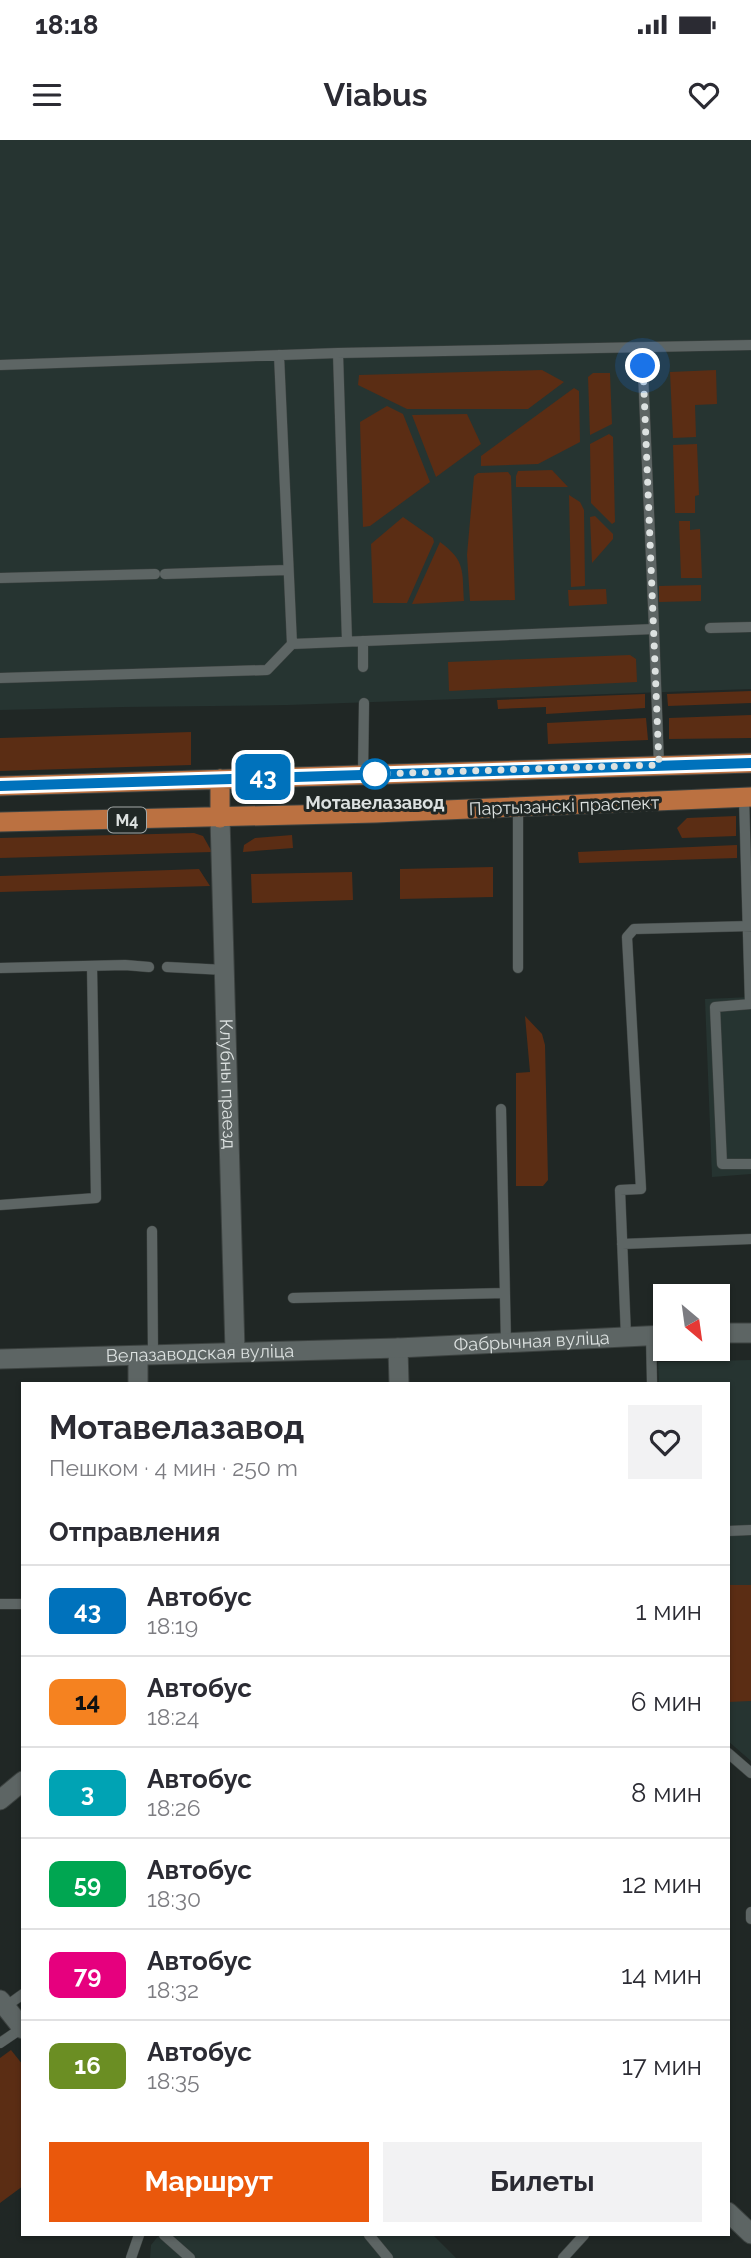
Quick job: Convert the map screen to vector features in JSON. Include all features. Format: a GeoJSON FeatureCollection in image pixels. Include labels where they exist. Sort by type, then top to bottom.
{"type":"FeatureCollection","features":[{"type":"Feature","properties":{"kind":"main road","name":"М4"},"geometry":{"type":"LineString","coordinates":[[0,786],[751,763]]}},
{"type":"Feature","properties":{"kind":"main road"},"geometry":{"type":"LineString","coordinates":[[219,779],[220,818]]}},
{"type":"Feature","properties":{"kind":"main road","name":"Партызанскі праспект"},"geometry":{"type":"LineString","coordinates":[[0,822],[220,818],[747,797]]}},
{"type":"Feature","properties":{"kind":"street","name":"Клубны праезд"},"geometry":{"type":"LineString","coordinates":[[220,818],[235,1352]]}},
{"type":"Feature","properties":{"kind":"street"},"geometry":{"type":"LineString","coordinates":[[730,1334],[751,1333]]}},
{"type":"Feature","properties":{"kind":"street","name":"Фабрычная вуліца"},"geometry":{"type":"LineString","coordinates":[[398,1348],[653,1335]]}},
{"type":"Feature","properties":{"kind":"street","name":"Велазаводская вуліца"},"geometry":{"type":"LineString","coordinates":[[0,1359],[398,1348]]}},
{"type":"Feature","properties":{"kind":"street"},"geometry":{"type":"LineString","coordinates":[[398,1348],[399,1382]]}},
{"type":"Feature","properties":{"kind":"street"},"geometry":{"type":"LineString","coordinates":[[139,1382],[146,1355]]}},
{"type":"Feature","properties":{"kind":"street"},"geometry":{"type":"LineString","coordinates":[[0,1800],[21,1783]]}},
{"type":"Feature","properties":{"kind":"street"},"geometry":{"type":"LineString","coordinates":[[3,2004],[21,2027]]}},
{"type":"Feature","properties":{"kind":"street"},"geometry":{"type":"LineString","coordinates":[[730,2214],[751,2234]]}},
{"type":"Feature","properties":{"kind":"lane"},"geometry":{"type":"LineString","coordinates":[[0,365],[338,353],[751,345]]}},
{"type":"Feature","properties":{"kind":"lane"},"geometry":{"type":"LineString","coordinates":[[642,348],[659,765]]}},
{"type":"Feature","properties":{"kind":"lane"},"geometry":{"type":"LineString","coordinates":[[338,353],[347,641]]}},
{"type":"Feature","properties":{"kind":"lane"},"geometry":{"type":"LineString","coordinates":[[279,355],[292,644]]}},
{"type":"Feature","properties":{"kind":"lane"},"geometry":{"type":"LineString","coordinates":[[0,578],[288,570]]}},
{"type":"Feature","properties":{"kind":"lane"},"geometry":{"type":"LineString","coordinates":[[710,628],[751,626]]}},
{"type":"Feature","properties":{"kind":"lane"},"geometry":{"type":"LineString","coordinates":[[0,678],[267,670],[292,644],[654,629]]}},
{"type":"Feature","properties":{"kind":"lane"},"geometry":{"type":"LineString","coordinates":[[363,641],[363,667]]}},
{"type":"Feature","properties":{"kind":"lane"},"geometry":{"type":"LineString","coordinates":[[363,774],[364,703]]}},
{"type":"Feature","properties":{"kind":"lane"},"geometry":{"type":"LineString","coordinates":[[747,797],[750,1004],[715,1006],[722,1164],[751,1164]]}},
{"type":"Feature","properties":{"kind":"lane"},"geometry":{"type":"LineString","coordinates":[[518,808],[518,968]]}},
{"type":"Feature","properties":{"kind":"lane"},"geometry":{"type":"LineString","coordinates":[[626,1336],[620,1190],[641,1189],[627,937],[634,929],[750,926]]}},
{"type":"Feature","properties":{"kind":"lane"},"geometry":{"type":"LineString","coordinates":[[0,1205],[96,1198],[92,966]]}},
{"type":"Feature","properties":{"kind":"lane"},"geometry":{"type":"LineString","coordinates":[[0,968],[149,967]]}},
{"type":"Feature","properties":{"kind":"lane"},"geometry":{"type":"LineString","coordinates":[[167,967],[226,970]]}},
{"type":"Feature","properties":{"kind":"lane"},"geometry":{"type":"LineString","coordinates":[[501,1109],[506,1343]]}},
{"type":"Feature","properties":{"kind":"lane"},"geometry":{"type":"LineString","coordinates":[[146,1355],[152,1231]]}},
{"type":"Feature","properties":{"kind":"lane"},"geometry":{"type":"LineString","coordinates":[[622,1244],[751,1239]]}},
{"type":"Feature","properties":{"kind":"lane"},"geometry":{"type":"LineString","coordinates":[[293,1298],[505,1293]]}},
{"type":"Feature","properties":{"kind":"lane"},"geometry":{"type":"LineString","coordinates":[[0,1353],[0,1359]]}},
{"type":"Feature","properties":{"kind":"lane"},"geometry":{"type":"LineString","coordinates":[[652,1382],[655,1362]]}},
{"type":"Feature","properties":{"kind":"lane"},"geometry":{"type":"LineString","coordinates":[[730,1531],[751,1530]]}},
{"type":"Feature","properties":{"kind":"lane"},"geometry":{"type":"LineString","coordinates":[[0,1604],[21,1604]]}},
{"type":"Feature","properties":{"kind":"lane"},"geometry":{"type":"LineString","coordinates":[[730,1755],[751,1773]]}},
{"type":"Feature","properties":{"kind":"lane"},"geometry":{"type":"LineString","coordinates":[[751,1912],[751,1919]]}},
{"type":"Feature","properties":{"kind":"lane"},"geometry":{"type":"LineString","coordinates":[[3,2004],[21,1995]]}},
{"type":"Feature","properties":{"kind":"lane"},"geometry":{"type":"LineString","coordinates":[[0,2043],[21,2029]]}},
{"type":"Feature","properties":{"kind":"lane"},"geometry":{"type":"LineString","coordinates":[[131,2258],[139,2236]]}},
{"type":"Feature","properties":{"kind":"lane"},"geometry":{"type":"LineString","coordinates":[[165,2236],[190,2258]]}},
{"type":"Feature","properties":{"kind":"lane"},"geometry":{"type":"LineString","coordinates":[[370,2236],[388,2258]]}},
{"type":"Feature","properties":{"kind":"lane"},"geometry":{"type":"LineString","coordinates":[[563,2258],[583,2236]]}},
{"type":"Feature","properties":{"kind":"shaded area"},"geometry":{"type":"Polygon","coordinates":[[[0,140],[751,140],[751,689],[288,705],[0,710],[0,140]]]}},
{"type":"Feature","properties":{"kind":"shaded area"},"geometry":{"type":"Polygon","coordinates":[[[542,370],[564,382],[528,409],[407,409],[358,385],[359,375],[542,370]]]}},
{"type":"Feature","properties":{"kind":"shaded area"},"geometry":{"type":"Polygon","coordinates":[[[716,370],[717,404],[695,405],[696,437],[673,438],[670,372],[716,370]]]}},
{"type":"Feature","properties":{"kind":"shaded area"},"geometry":{"type":"Polygon","coordinates":[[[593,373],[610,373],[612,424],[590,435],[588,377],[593,373]]]}},
{"type":"Feature","properties":{"kind":"shaded area"},"geometry":{"type":"Polygon","coordinates":[[[574,388],[579,391],[580,442],[538,464],[481,466],[481,456],[574,388]]]}},
{"type":"Feature","properties":{"kind":"shaded area"},"geometry":{"type":"Polygon","coordinates":[[[387,406],[403,414],[430,482],[370,526],[363,527],[360,422],[387,406]]]}},
{"type":"Feature","properties":{"kind":"shaded area"},"geometry":{"type":"Polygon","coordinates":[[[467,414],[481,444],[436,477],[412,415],[467,414]]]}},
{"type":"Feature","properties":{"kind":"shaded area"},"geometry":{"type":"Polygon","coordinates":[[[609,434],[613,437],[615,522],[612,524],[591,503],[590,444],[609,434]]]}},
{"type":"Feature","properties":{"kind":"shaded area"},"geometry":{"type":"Polygon","coordinates":[[[697,444],[699,495],[695,496],[695,513],[675,513],[673,445],[697,444]]]}},
{"type":"Feature","properties":{"kind":"shaded area"},"geometry":{"type":"Polygon","coordinates":[[[552,470],[568,487],[516,487],[518,471],[552,470]]]}},
{"type":"Feature","properties":{"kind":"shaded area"},"geometry":{"type":"Polygon","coordinates":[[[508,472],[511,476],[515,600],[470,601],[467,555],[474,476],[478,473],[508,472]]]}},
{"type":"Feature","properties":{"kind":"shaded area"},"geometry":{"type":"Polygon","coordinates":[[[569,495],[580,502],[584,510],[585,586],[571,587],[569,495]]]}},
{"type":"Feature","properties":{"kind":"shaded area"},"geometry":{"type":"Polygon","coordinates":[[[595,516],[613,534],[613,539],[592,563],[590,517],[595,516]]]}},
{"type":"Feature","properties":{"kind":"shaded area"},"geometry":{"type":"Polygon","coordinates":[[[403,517],[433,538],[434,542],[407,603],[373,603],[371,544],[403,517]]]}},
{"type":"Feature","properties":{"kind":"shaded area"},"geometry":{"type":"Polygon","coordinates":[[[679,521],[690,521],[690,530],[700,529],[702,578],[681,578],[679,521]]]}},
{"type":"Feature","properties":{"kind":"shaded area"},"geometry":{"type":"Polygon","coordinates":[[[440,542],[454,555],[461,567],[464,601],[412,604],[440,542]]]}},
{"type":"Feature","properties":{"kind":"shaded area"},"geometry":{"type":"Polygon","coordinates":[[[701,585],[701,601],[659,602],[659,586],[701,585]]]}},
{"type":"Feature","properties":{"kind":"shaded area"},"geometry":{"type":"Polygon","coordinates":[[[606,589],[607,604],[569,606],[568,590],[606,589]]]}},
{"type":"Feature","properties":{"kind":"shaded area"},"geometry":{"type":"Polygon","coordinates":[[[630,655],[636,659],[637,682],[449,691],[448,662],[630,655]]]}},
{"type":"Feature","properties":{"kind":"shaded area"},"geometry":{"type":"Polygon","coordinates":[[[751,691],[751,703],[668,706],[667,694],[751,691]]]}},
{"type":"Feature","properties":{"kind":"shaded area"},"geometry":{"type":"Polygon","coordinates":[[[645,694],[645,708],[546,714],[546,707],[498,709],[497,700],[645,694]]]}},
{"type":"Feature","properties":{"kind":"shaded area"},"geometry":{"type":"Polygon","coordinates":[[[751,715],[751,738],[669,739],[669,718],[751,715]]]}},
{"type":"Feature","properties":{"kind":"shaded area"},"geometry":{"type":"Polygon","coordinates":[[[646,718],[648,740],[548,744],[547,723],[646,718]]]}},
{"type":"Feature","properties":{"kind":"shaded area"},"geometry":{"type":"Polygon","coordinates":[[[191,732],[191,765],[0,771],[0,738],[191,732]]]}},
{"type":"Feature","properties":{"kind":"shaded area"},"geometry":{"type":"Polygon","coordinates":[[[736,816],[736,836],[682,838],[677,828],[687,818],[736,816]]]}},
{"type":"Feature","properties":{"kind":"shaded area"},"geometry":{"type":"Polygon","coordinates":[[[194,833],[203,836],[212,852],[0,858],[0,838],[194,833]]]}},
{"type":"Feature","properties":{"kind":"shaded area"},"geometry":{"type":"Polygon","coordinates":[[[292,835],[293,848],[243,852],[244,845],[255,838],[292,835]]]}},
{"type":"Feature","properties":{"kind":"shaded area"},"geometry":{"type":"Polygon","coordinates":[[[737,845],[737,858],[579,863],[578,852],[737,845]]]}},
{"type":"Feature","properties":{"kind":"shaded area"},"geometry":{"type":"Polygon","coordinates":[[[493,867],[493,897],[400,899],[400,869],[493,867]]]}},
{"type":"Feature","properties":{"kind":"shaded area"},"geometry":{"type":"Polygon","coordinates":[[[199,869],[210,886],[0,892],[0,876],[199,869]]]}},
{"type":"Feature","properties":{"kind":"shaded area"},"geometry":{"type":"Polygon","coordinates":[[[352,872],[353,900],[252,903],[251,874],[352,872]]]}},
{"type":"Feature","properties":{"kind":"shaded area"},"geometry":{"type":"Polygon","coordinates":[[[751,997],[751,1174],[712,1177],[705,999],[751,997]]]}},
{"type":"Feature","properties":{"kind":"shaded area"},"geometry":{"type":"Polygon","coordinates":[[[525,1016],[542,1034],[545,1045],[548,1180],[543,1186],[516,1186],[516,1073],[530,1072],[525,1016]]]}},
{"type":"Feature","properties":{"kind":"shaded area"},"geometry":{"type":"Polygon","coordinates":[[[751,1360],[751,1761],[730,1743],[730,1382],[659,1382],[658,1362],[751,1360]]]}},
{"type":"Feature","properties":{"kind":"shaded area"},"geometry":{"type":"Polygon","coordinates":[[[730,1585],[751,1585],[751,1701],[730,1702],[730,1585]]]}},
{"type":"Feature","properties":{"kind":"shaded area"},"geometry":{"type":"Polygon","coordinates":[[[11,2050],[21,2062],[21,2187],[0,2203],[0,2058],[11,2050]]]}},
{"type":"Feature","properties":{"kind":"shaded area"},"geometry":{"type":"Polygon","coordinates":[[[158,2236],[434,2236],[456,2258],[150,2258],[151,2245],[158,2236]]]}},
{"type":"Feature","properties":{"kind":"bus line","name":"43"},"geometry":{"type":"LineString","coordinates":[[0,786],[751,763]]}},
{"type":"Feature","properties":{"kind":"place","name":"Мотавелазавод"},"geometry":{"type":"Point","coordinates":[375,774]}},
{"type":"Feature","properties":{"kind":"route"},"geometry":{"type":"LineString","coordinates":[[375,774],[659,765],[643,366]]}}]}
